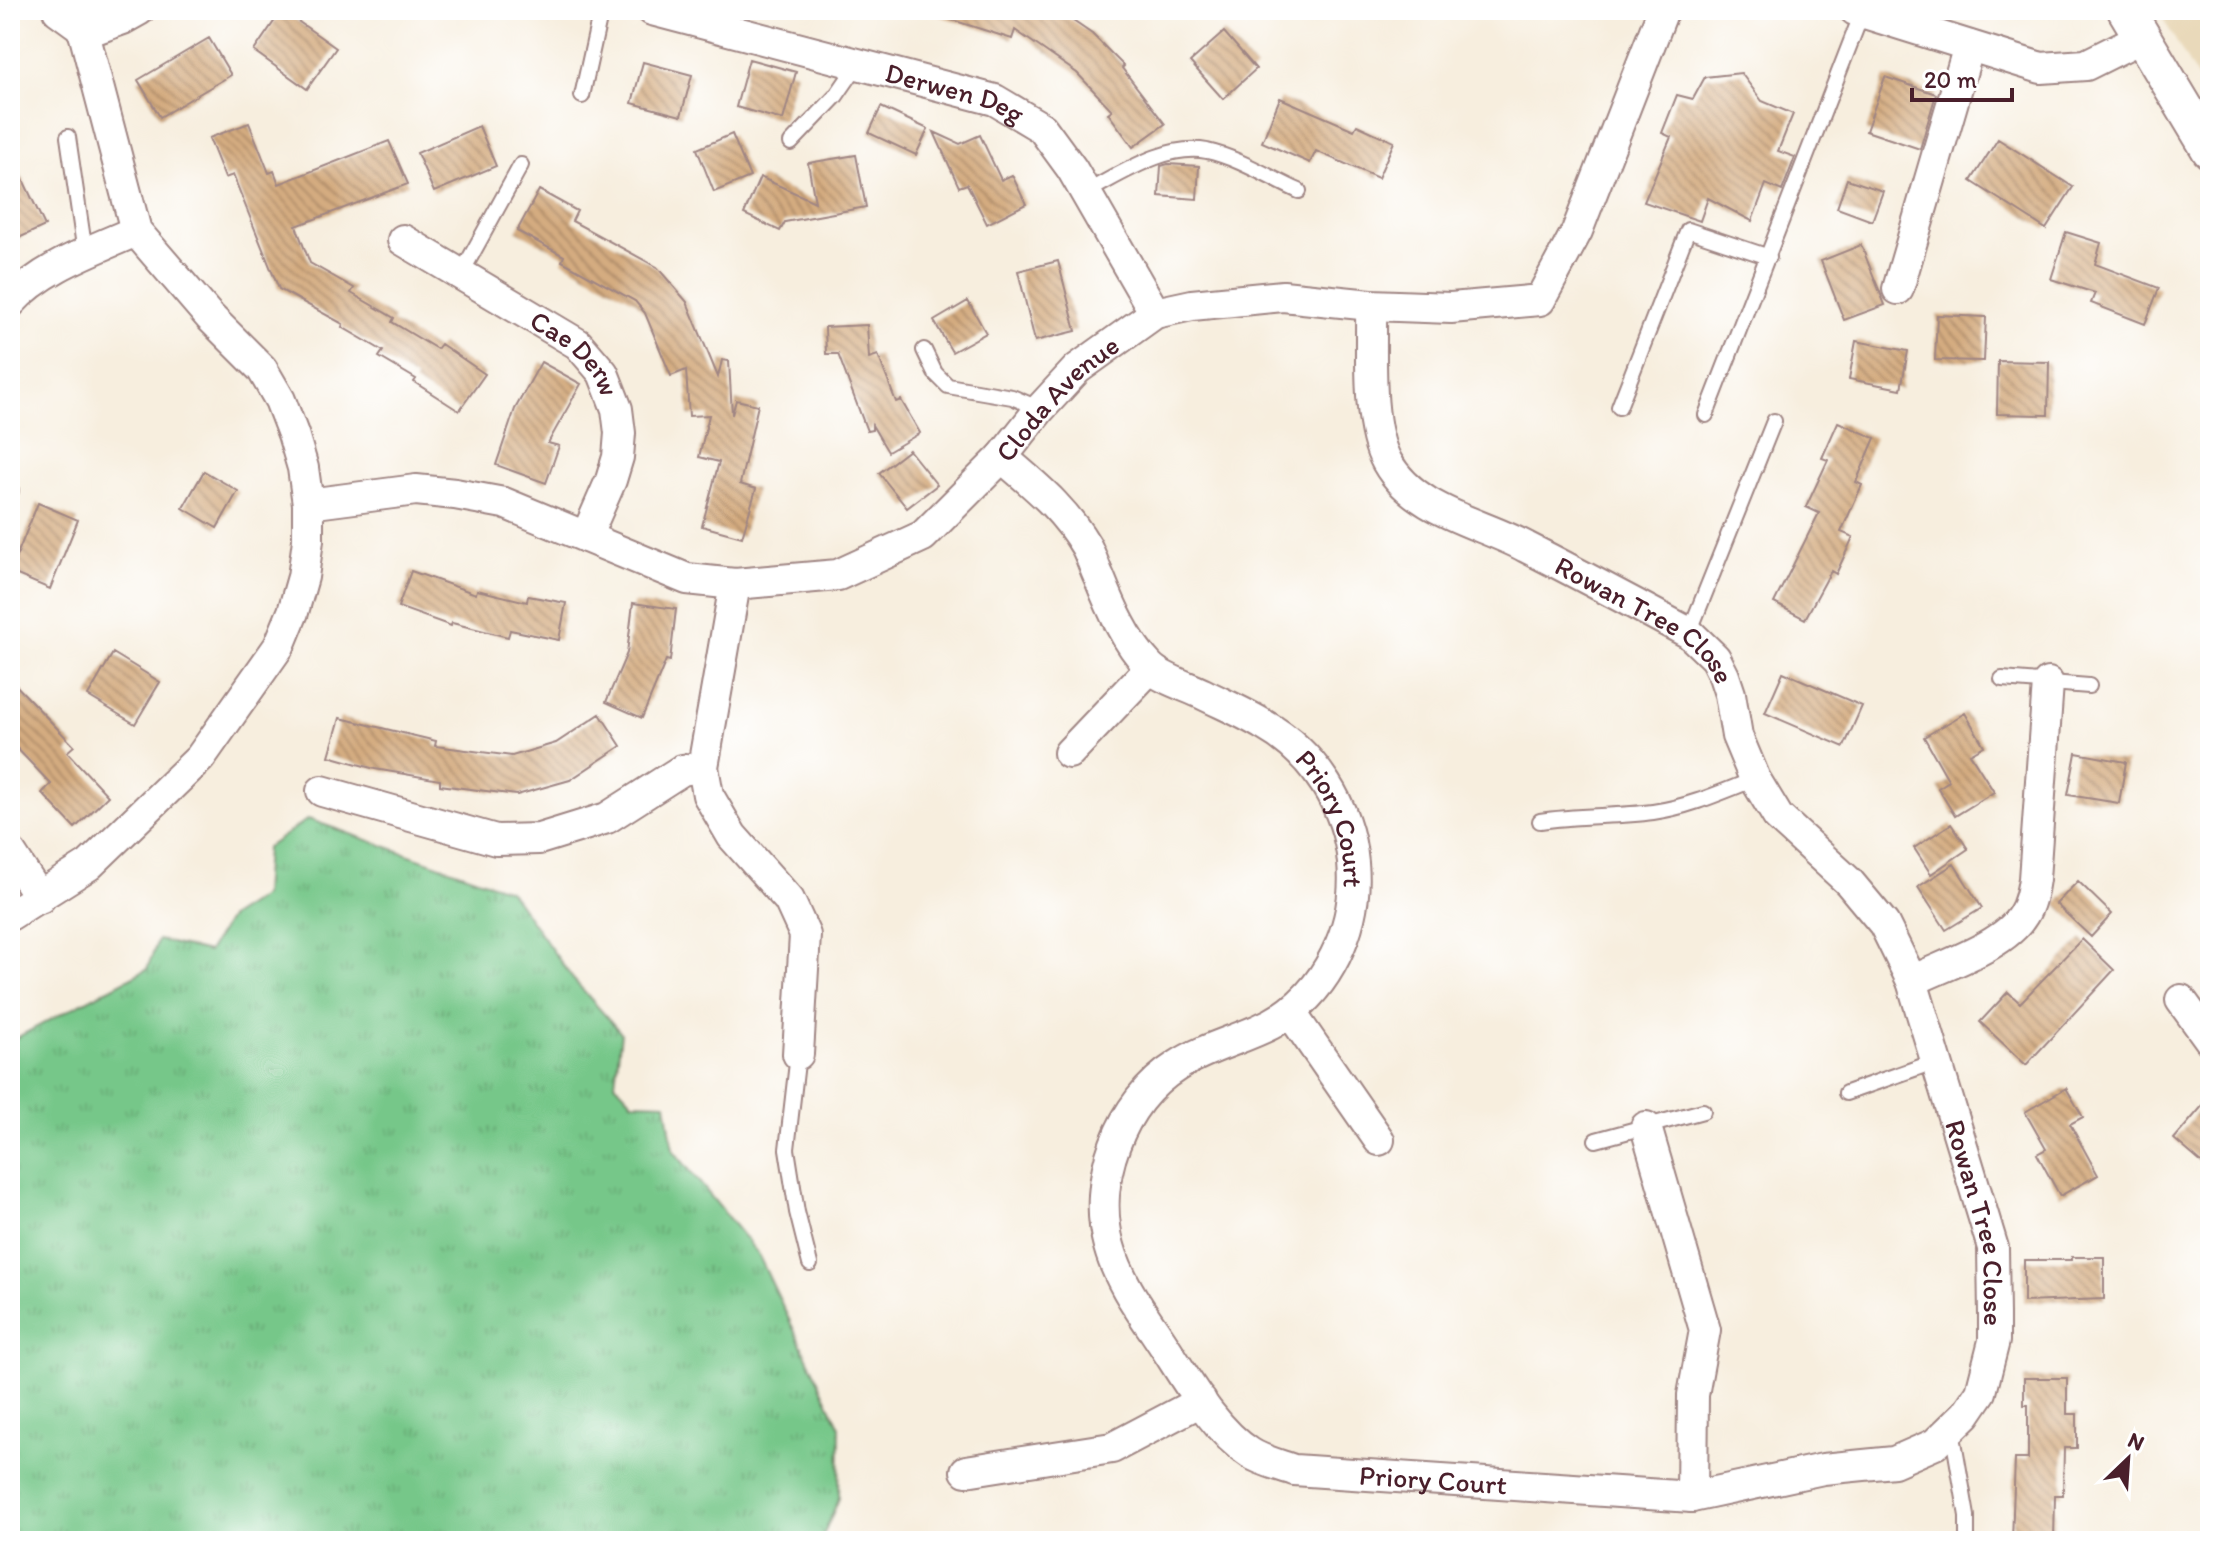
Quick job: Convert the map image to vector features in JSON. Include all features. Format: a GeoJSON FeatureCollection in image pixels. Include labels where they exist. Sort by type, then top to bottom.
{"type":"FeatureCollection","features":[{"type":"Feature","properties":{"kind":"street"},"geometry":{"type":"LineString","coordinates":[[10,915],[89,865],[200,758],[279,646],[303,577],[308,540],[308,504],[303,468],[280,400],[262,369],[210,317],[136,231],[84,33],[80,26],[58,10]]}},
{"type":"Feature","properties":{"kind":"street"},"geometry":{"type":"LineString","coordinates":[[84,33],[139,10]]}},
{"type":"Feature","properties":{"kind":"street","name":"Derwen Deg"},"geometry":{"type":"LineString","coordinates":[[652,10],[995,100],[1042,128],[1072,169],[1155,313]]}},
{"type":"Feature","properties":{"kind":"street","name":"Cloda Avenue"},"geometry":{"type":"LineString","coordinates":[[308,504],[416,490],[455,494],[504,503],[687,579],[735,584],[838,575],[923,536],[1002,457],[1077,369],[1155,313],[1192,305],[1283,296],[1371,305],[1451,308],[1540,300],[1577,231],[1663,10]]}},
{"type":"Feature","properties":{"kind":"street"},"geometry":{"type":"LineString","coordinates":[[1858,11],[2041,68],[2086,65],[2134,24],[2205,129]]}},
{"type":"Feature","properties":{"kind":"street"},"geometry":{"type":"LineString","coordinates":[[1898,289],[1969,46]]}},
{"type":"Feature","properties":{"kind":"street"},"geometry":{"type":"LineString","coordinates":[[10,303],[21,291],[63,264],[136,231]]}},
{"type":"Feature","properties":{"kind":"street","name":"Cae Derw"},"geometry":{"type":"LineString","coordinates":[[403,240],[578,344],[603,373],[612,391],[620,433],[618,457],[586,537]]}},
{"type":"Feature","properties":{"kind":"street","name":"Rowan Tree Close"},"geometry":{"type":"LineString","coordinates":[[1371,305],[1375,427],[1387,462],[1397,477],[1428,502],[1522,544],[1689,633],[1715,658],[1724,676],[1737,736],[1755,779],[1778,817],[1849,882],[1884,924],[1912,981],[1993,1248],[1994,1341],[1981,1392],[1952,1430],[1935,1444],[1894,1462],[1823,1469],[1692,1497]]}},
{"type":"Feature","properties":{"kind":"street","name":"Priory Court"},"geometry":{"type":"LineString","coordinates":[[1002,457],[1058,506],[1087,548],[1119,623],[1150,668],[1266,725],[1289,742],[1326,784],[1339,809],[1353,863],[1349,919],[1340,946],[1311,993],[1291,1013],[1197,1054],[1173,1069],[1151,1087],[1133,1109],[1119,1134],[1109,1162],[1104,1190],[1104,1217],[1117,1270],[1130,1295],[1201,1401],[1235,1442],[1253,1455],[1294,1470],[1692,1497]]}},
{"type":"Feature","properties":{"kind":"street"},"geometry":{"type":"LineString","coordinates":[[735,584],[703,767],[708,795],[732,836],[789,900],[805,935],[798,1054]]}},
{"type":"Feature","properties":{"kind":"street"},"geometry":{"type":"LineString","coordinates":[[1069,753],[1150,668]]}},
{"type":"Feature","properties":{"kind":"street"},"geometry":{"type":"LineString","coordinates":[[1912,981],[2006,934],[2024,914],[2034,879],[2048,683]]}},
{"type":"Feature","properties":{"kind":"street"},"geometry":{"type":"LineString","coordinates":[[322,791],[496,840],[539,839],[607,818],[682,770],[703,767]]}},
{"type":"Feature","properties":{"kind":"street"},"geometry":{"type":"LineString","coordinates":[[10,852],[40,898]]}},
{"type":"Feature","properties":{"kind":"street"},"geometry":{"type":"LineString","coordinates":[[2181,1000],[2210,1040]]}},
{"type":"Feature","properties":{"kind":"street"},"geometry":{"type":"LineString","coordinates":[[1291,1013],[1379,1140]]}},
{"type":"Feature","properties":{"kind":"street"},"geometry":{"type":"LineString","coordinates":[[1646,1127],[1705,1330],[1693,1395],[1692,1497]]}},
{"type":"Feature","properties":{"kind":"street"},"geometry":{"type":"LineString","coordinates":[[966,1471],[1112,1448],[1201,1401]]}},
{"type":"Feature","properties":{"kind":"lane"},"geometry":{"type":"LineString","coordinates":[[582,96],[601,10]]}},
{"type":"Feature","properties":{"kind":"lane"},"geometry":{"type":"LineString","coordinates":[[1706,415],[1769,257],[1858,11]]}},
{"type":"Feature","properties":{"kind":"lane"},"geometry":{"type":"LineString","coordinates":[[791,143],[836,96],[858,64]]}},
{"type":"Feature","properties":{"kind":"lane"},"geometry":{"type":"LineString","coordinates":[[68,137],[85,254]]}},
{"type":"Feature","properties":{"kind":"lane"},"geometry":{"type":"LineString","coordinates":[[1084,193],[1173,152],[1203,150],[1299,191]]}},
{"type":"Feature","properties":{"kind":"lane"},"geometry":{"type":"LineString","coordinates":[[461,274],[521,165]]}},
{"type":"Feature","properties":{"kind":"lane"},"geometry":{"type":"LineString","coordinates":[[1619,407],[1688,230],[1769,257]]}},
{"type":"Feature","properties":{"kind":"lane"},"geometry":{"type":"LineString","coordinates":[[924,350],[935,373],[948,386],[1012,397],[1040,409]]}},
{"type":"Feature","properties":{"kind":"lane"},"geometry":{"type":"LineString","coordinates":[[1689,633],[1774,421]]}},
{"type":"Feature","properties":{"kind":"lane"},"geometry":{"type":"LineString","coordinates":[[10,481],[11,491]]}},
{"type":"Feature","properties":{"kind":"lane"},"geometry":{"type":"LineString","coordinates":[[2002,679],[2089,686]]}},
{"type":"Feature","properties":{"kind":"lane"},"geometry":{"type":"LineString","coordinates":[[1540,821],[1653,812],[1690,805],[1755,779]]}},
{"type":"Feature","properties":{"kind":"lane"},"geometry":{"type":"LineString","coordinates":[[798,1054],[787,1149],[797,1212],[810,1264]]}},
{"type":"Feature","properties":{"kind":"lane"},"geometry":{"type":"LineString","coordinates":[[1846,1093],[1937,1061]]}},
{"type":"Feature","properties":{"kind":"lane"},"geometry":{"type":"LineString","coordinates":[[1596,1140],[1703,1111]]}},
{"type":"Feature","properties":{"kind":"lane"},"geometry":{"type":"LineString","coordinates":[[1952,1430],[1967,1516],[1967,1541]]}},
{"type":"Feature","properties":{"kind":"shaded area"},"geometry":{"type":"Polygon","coordinates":[[[2158,10],[2210,10],[2210,100],[2158,10]]]}},
{"type":"Feature","properties":{"kind":"green space"},"geometry":{"type":"Polygon","coordinates":[[[308,819],[509,890],[573,979],[621,1033],[615,1083],[633,1102],[666,1103],[673,1150],[758,1254],[840,1427],[839,1498],[821,1541],[10,1541],[10,1041],[147,969],[158,940],[208,952],[229,918],[263,896],[266,848],[308,819]]]}},
{"type":"Feature","properties":{"kind":"building"},"geometry":{"type":"Polygon","coordinates":[[[282,10],[336,48],[307,89],[254,51],[282,10]]]}},
{"type":"Feature","properties":{"kind":"building"},"geometry":{"type":"Polygon","coordinates":[[[940,10],[1057,10],[1092,34],[1124,66],[1122,68],[1165,124],[1133,147],[1108,113],[1112,110],[1077,73],[1015,30],[1012,39],[940,16],[940,10]]]}},
{"type":"Feature","properties":{"kind":"building"},"geometry":{"type":"Polygon","coordinates":[[[1224,32],[1256,69],[1223,99],[1190,62],[1224,32]]]}},
{"type":"Feature","properties":{"kind":"building"},"geometry":{"type":"Polygon","coordinates":[[[209,38],[231,75],[160,117],[138,80],[209,38]]]}},
{"type":"Feature","properties":{"kind":"building"},"geometry":{"type":"Polygon","coordinates":[[[749,59],[796,72],[783,120],[736,107],[749,59]]]}},
{"type":"Feature","properties":{"kind":"building"},"geometry":{"type":"Polygon","coordinates":[[[643,62],[692,75],[681,116],[632,103],[643,62]]]}},
{"type":"Feature","properties":{"kind":"building"},"geometry":{"type":"Polygon","coordinates":[[[1741,73],[1762,101],[1793,114],[1778,151],[1795,157],[1782,191],[1766,184],[1752,221],[1708,198],[1700,221],[1644,202],[1671,137],[1662,133],[1677,95],[1693,99],[1705,77],[1741,73]]]}},
{"type":"Feature","properties":{"kind":"building"},"geometry":{"type":"Polygon","coordinates":[[[1885,77],[1936,94],[1920,149],[1866,131],[1885,77]]]}},
{"type":"Feature","properties":{"kind":"building"},"geometry":{"type":"Polygon","coordinates":[[[1280,98],[1354,130],[1357,125],[1394,142],[1378,178],[1316,151],[1310,163],[1262,142],[1280,98]]]}},
{"type":"Feature","properties":{"kind":"building"},"geometry":{"type":"Polygon","coordinates":[[[881,107],[928,129],[916,155],[869,133],[881,107]]]}},
{"type":"Feature","properties":{"kind":"building"},"geometry":{"type":"Polygon","coordinates":[[[249,123],[269,173],[274,171],[279,184],[389,141],[408,184],[296,226],[310,263],[354,288],[351,293],[394,318],[392,322],[437,349],[441,344],[485,374],[459,411],[414,382],[416,379],[379,357],[383,351],[342,327],[343,324],[279,289],[233,175],[225,178],[209,138],[249,123]]]}},
{"type":"Feature","properties":{"kind":"building"},"geometry":{"type":"Polygon","coordinates":[[[479,126],[496,166],[434,192],[417,153],[479,126]]]}},
{"type":"Feature","properties":{"kind":"building"},"geometry":{"type":"Polygon","coordinates":[[[934,132],[960,144],[980,135],[1001,180],[1012,175],[1026,204],[987,224],[967,184],[959,187],[934,132]]]}},
{"type":"Feature","properties":{"kind":"building"},"geometry":{"type":"Polygon","coordinates":[[[732,134],[750,177],[714,192],[697,149],[732,134]]]}},
{"type":"Feature","properties":{"kind":"building"},"geometry":{"type":"Polygon","coordinates":[[[1998,139],[2073,187],[2046,229],[1971,181],[1998,139]]]}},
{"type":"Feature","properties":{"kind":"building"},"geometry":{"type":"Polygon","coordinates":[[[10,152],[45,226],[10,242],[10,152]]]}},
{"type":"Feature","properties":{"kind":"building"},"geometry":{"type":"Polygon","coordinates":[[[856,155],[866,207],[785,222],[780,231],[744,214],[760,177],[815,202],[808,163],[856,155]]]}},
{"type":"Feature","properties":{"kind":"building"},"geometry":{"type":"Polygon","coordinates":[[[1161,166],[1199,166],[1197,199],[1159,196],[1161,166]]]}},
{"type":"Feature","properties":{"kind":"building"},"geometry":{"type":"Polygon","coordinates":[[[1847,179],[1883,191],[1872,221],[1837,208],[1847,179]]]}},
{"type":"Feature","properties":{"kind":"building"},"geometry":{"type":"Polygon","coordinates":[[[539,190],[577,211],[572,221],[657,267],[687,302],[718,377],[722,360],[729,361],[732,415],[736,400],[758,405],[740,484],[756,489],[742,537],[702,526],[719,462],[699,457],[709,415],[689,416],[686,370],[671,376],[645,313],[635,301],[562,261],[564,256],[517,231],[539,190]]]}},
{"type":"Feature","properties":{"kind":"building"},"geometry":{"type":"Polygon","coordinates":[[[2066,232],[2101,243],[2095,264],[2159,288],[2145,324],[2091,303],[2095,293],[2051,279],[2066,232]]]}},
{"type":"Feature","properties":{"kind":"building"},"geometry":{"type":"Polygon","coordinates":[[[1861,245],[1885,305],[1844,320],[1821,261],[1861,245]]]}},
{"type":"Feature","properties":{"kind":"building"},"geometry":{"type":"Polygon","coordinates":[[[1058,261],[1076,331],[1035,341],[1018,271],[1058,261]]]}},
{"type":"Feature","properties":{"kind":"building"},"geometry":{"type":"Polygon","coordinates":[[[968,301],[986,333],[952,352],[934,321],[968,301]]]}},
{"type":"Feature","properties":{"kind":"building"},"geometry":{"type":"Polygon","coordinates":[[[1937,315],[1986,317],[1984,361],[1935,360],[1937,315]]]}},
{"type":"Feature","properties":{"kind":"building"},"geometry":{"type":"Polygon","coordinates":[[[867,325],[869,358],[878,355],[896,402],[901,400],[920,433],[888,452],[872,425],[872,430],[867,431],[838,354],[826,354],[825,327],[867,325]]]}},
{"type":"Feature","properties":{"kind":"building"},"geometry":{"type":"Polygon","coordinates":[[[1856,341],[1908,351],[1901,389],[1849,379],[1856,341]]]}},
{"type":"Feature","properties":{"kind":"building"},"geometry":{"type":"Polygon","coordinates":[[[1998,361],[2049,362],[2048,415],[1997,414],[1998,361]]]}},
{"type":"Feature","properties":{"kind":"building"},"geometry":{"type":"Polygon","coordinates":[[[541,362],[581,384],[548,443],[559,446],[546,483],[496,465],[515,409],[541,362]]]}},
{"type":"Feature","properties":{"kind":"building"},"geometry":{"type":"Polygon","coordinates":[[[1838,422],[1875,438],[1856,482],[1862,485],[1841,532],[1853,537],[1836,574],[1831,571],[1805,619],[1774,603],[1819,513],[1806,507],[1828,460],[1822,458],[1838,422]]]}},
{"type":"Feature","properties":{"kind":"building"},"geometry":{"type":"Polygon","coordinates":[[[909,450],[937,485],[907,508],[879,473],[909,450]]]}},
{"type":"Feature","properties":{"kind":"building"},"geometry":{"type":"Polygon","coordinates":[[[204,471],[238,491],[217,528],[183,508],[204,471]]]}},
{"type":"Feature","properties":{"kind":"building"},"geometry":{"type":"Polygon","coordinates":[[[38,503],[78,520],[50,589],[10,572],[38,503]]]}},
{"type":"Feature","properties":{"kind":"building"},"geometry":{"type":"Polygon","coordinates":[[[411,571],[476,594],[477,590],[527,602],[528,596],[566,603],[559,640],[510,630],[508,637],[452,623],[451,626],[398,607],[411,571]]]}},
{"type":"Feature","properties":{"kind":"building"},"geometry":{"type":"Polygon","coordinates":[[[633,603],[676,609],[670,661],[666,660],[642,718],[606,702],[627,653],[633,603]]]}},
{"type":"Feature","properties":{"kind":"building"},"geometry":{"type":"Polygon","coordinates":[[[113,653],[160,682],[135,724],[88,696],[113,653]]]}},
{"type":"Feature","properties":{"kind":"building"},"geometry":{"type":"Polygon","coordinates":[[[1783,672],[1862,706],[1844,747],[1765,713],[1783,672]]]}},
{"type":"Feature","properties":{"kind":"building"},"geometry":{"type":"Polygon","coordinates":[[[10,679],[74,746],[67,752],[108,796],[75,828],[42,793],[51,784],[10,741],[10,679]]]}},
{"type":"Feature","properties":{"kind":"building"},"geometry":{"type":"Polygon","coordinates":[[[1965,713],[1984,746],[1970,754],[1994,792],[1955,816],[1938,788],[1949,781],[1924,737],[1965,713]]]}},
{"type":"Feature","properties":{"kind":"building"},"geometry":{"type":"Polygon","coordinates":[[[600,714],[621,746],[570,780],[517,795],[440,785],[440,780],[375,769],[329,756],[340,718],[436,741],[435,746],[512,756],[556,743],[600,714]]]}},
{"type":"Feature","properties":{"kind":"building"},"geometry":{"type":"Polygon","coordinates":[[[2076,753],[2126,762],[2119,803],[2068,795],[2076,753]]]}},
{"type":"Feature","properties":{"kind":"building"},"geometry":{"type":"Polygon","coordinates":[[[1951,824],[1968,849],[1931,874],[1914,848],[1951,824]]]}},
{"type":"Feature","properties":{"kind":"building"},"geometry":{"type":"Polygon","coordinates":[[[1954,864],[1982,908],[1946,930],[1918,887],[1954,864]]]}},
{"type":"Feature","properties":{"kind":"building"},"geometry":{"type":"Polygon","coordinates":[[[2078,881],[2112,914],[2091,937],[2056,904],[2078,881]]]}},
{"type":"Feature","properties":{"kind":"building"},"geometry":{"type":"Polygon","coordinates":[[[2082,939],[2114,970],[2026,1065],[1980,1022],[2008,992],[2020,1003],[2082,939]]]}},
{"type":"Feature","properties":{"kind":"building"},"geometry":{"type":"Polygon","coordinates":[[[2066,1088],[2083,1117],[2070,1124],[2098,1175],[2060,1196],[2037,1154],[2046,1149],[2025,1112],[2066,1088]]]}},
{"type":"Feature","properties":{"kind":"building"},"geometry":{"type":"Polygon","coordinates":[[[2210,1097],[2210,1170],[2174,1139],[2210,1097]]]}},
{"type":"Feature","properties":{"kind":"building"},"geometry":{"type":"Polygon","coordinates":[[[2072,1257],[2104,1257],[2104,1299],[2024,1302],[2024,1260],[2072,1260],[2072,1257]]]}},
{"type":"Feature","properties":{"kind":"building"},"geometry":{"type":"Polygon","coordinates":[[[2024,1378],[2067,1378],[2067,1414],[2077,1414],[2077,1448],[2064,1448],[2063,1495],[2055,1495],[2054,1540],[2012,1540],[2015,1459],[2028,1459],[2028,1405],[2024,1405],[2024,1378]]]}}]}
